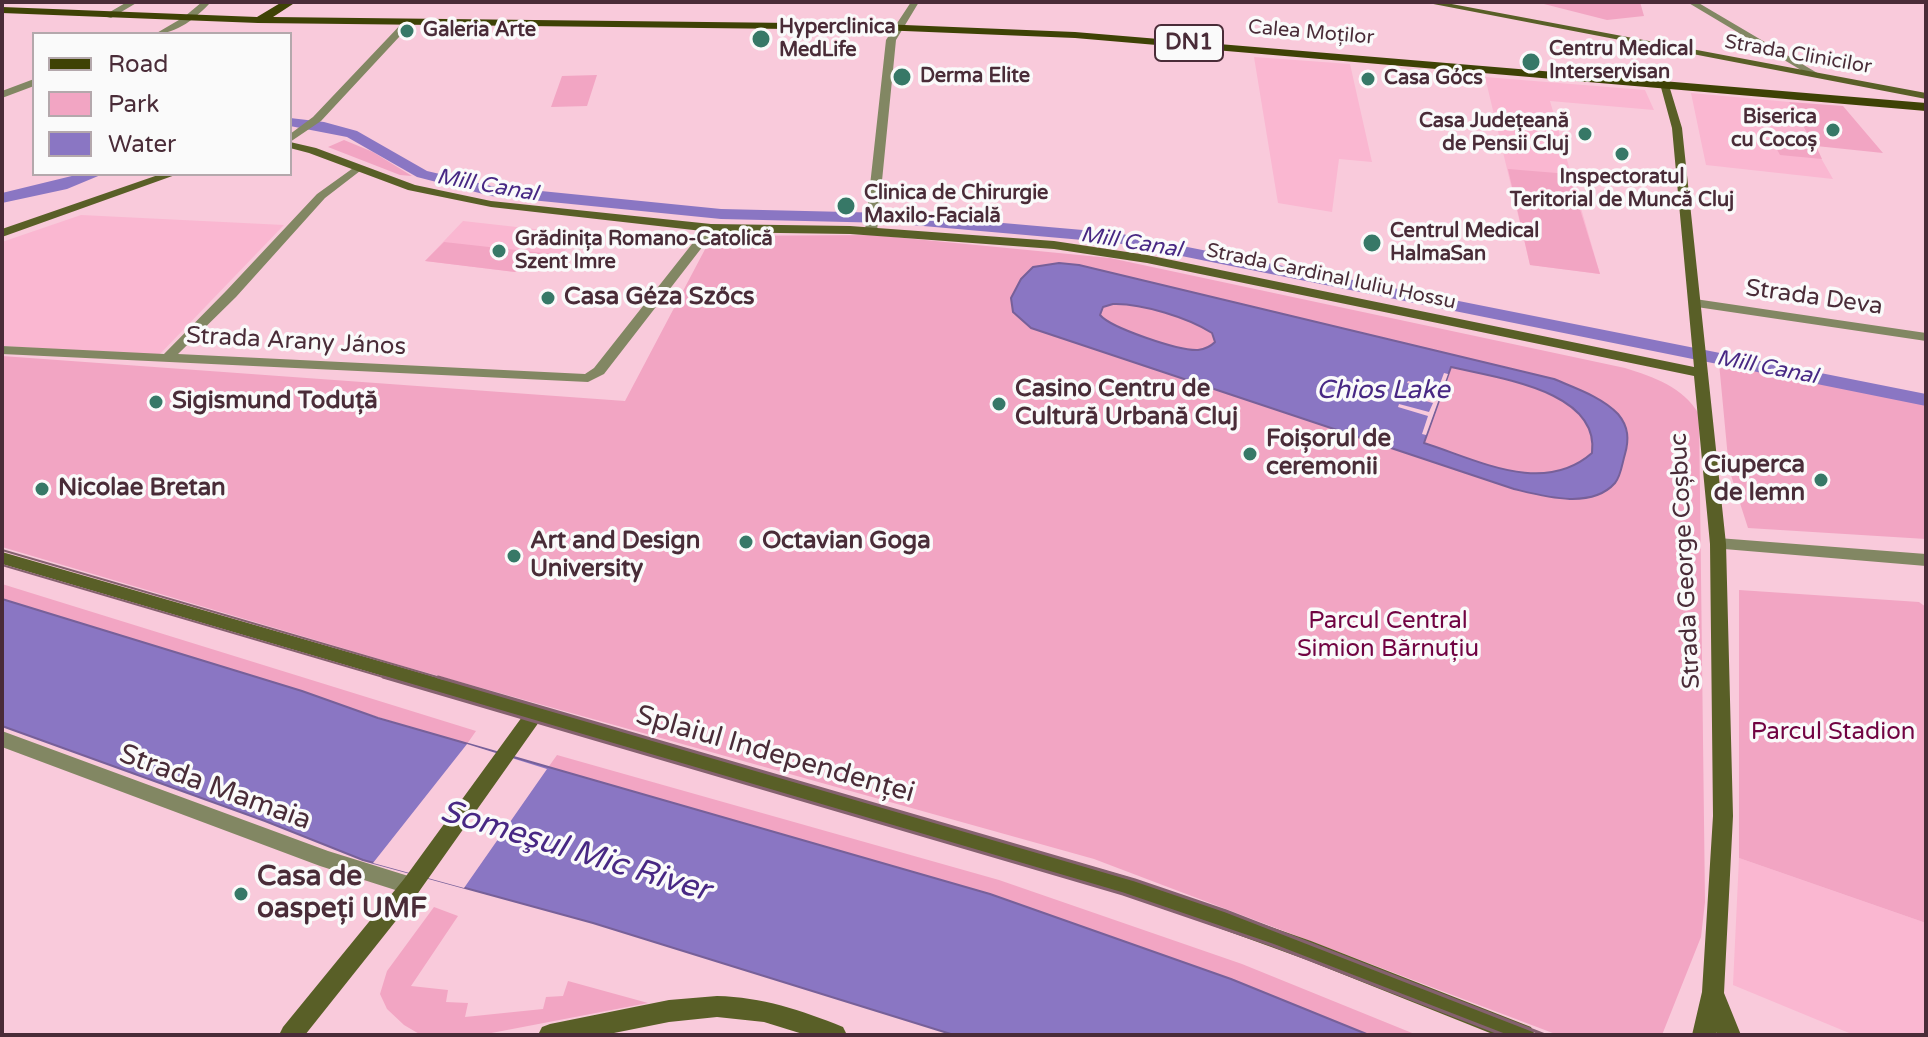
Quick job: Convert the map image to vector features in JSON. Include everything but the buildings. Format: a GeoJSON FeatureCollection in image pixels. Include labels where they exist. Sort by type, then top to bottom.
{"type":"FeatureCollection","features":[{"type":"Feature","properties":{"kind":"main road"},"geometry":{"type":"LineString","coordinates":[[258,20],[290,2]]}},
{"type":"Feature","properties":{"kind":"main road","name":"Strada Clinicilor"},"geometry":{"type":"LineString","coordinates":[[1427,2],[1926,96]]}},
{"type":"Feature","properties":{"kind":"main road","name":"DN1"},"geometry":{"type":"LineString","coordinates":[[2,10],[258,20]]}},
{"type":"Feature","properties":{"kind":"main road","name":"Calea Moților"},"geometry":{"type":"LineString","coordinates":[[258,20],[896,28],[1144,40],[1663,82],[1926,107]]}},
{"type":"Feature","properties":{"kind":"main road","name":"Strada George Coșbuc"},"geometry":{"type":"LineString","coordinates":[[1663,82],[1677,128],[1718,544],[1723,816],[1713,992],[1704,1035]]}},
{"type":"Feature","properties":{"kind":"main road","name":"Strada Cardinal Iuliu Hossu"},"geometry":{"type":"LineString","coordinates":[[292,143],[412,188],[470,201],[711,228],[873,222],[1111,252],[1701,360]]}},
{"type":"Feature","properties":{"kind":"main road"},"geometry":{"type":"LineString","coordinates":[[2,233],[166,176]]}},
{"type":"Feature","properties":{"kind":"main road","name":"Splaiul Independenței"},"geometry":{"type":"LineString","coordinates":[[2,558],[1128,886],[1311,951],[1523,1035]]}},
{"type":"Feature","properties":{"kind":"main road"},"geometry":{"type":"LineString","coordinates":[[291,1035],[417,878],[534,715]]}},
{"type":"Feature","properties":{"kind":"main road","name":"Strada George Coșbuc"},"geometry":{"type":"LineString","coordinates":[[1713,992],[1729,1035]]}},
{"type":"Feature","properties":{"kind":"main road"},"geometry":{"type":"LineString","coordinates":[[550,1035],[666,1013],[740,1007],[835,1035]]}},
{"type":"Feature","properties":{"kind":"street"},"geometry":{"type":"LineString","coordinates":[[108,16],[134,2]]}},
{"type":"Feature","properties":{"kind":"street"},"geometry":{"type":"LineString","coordinates":[[164,32],[187,19],[207,2]]}},
{"type":"Feature","properties":{"kind":"street"},"geometry":{"type":"LineString","coordinates":[[873,222],[891,40],[915,2]]}},
{"type":"Feature","properties":{"kind":"street"},"geometry":{"type":"LineString","coordinates":[[1691,2],[1814,74]]}},
{"type":"Feature","properties":{"kind":"street"},"geometry":{"type":"LineString","coordinates":[[292,140],[317,119],[408,22]]}},
{"type":"Feature","properties":{"kind":"street"},"geometry":{"type":"LineString","coordinates":[[2,95],[32,83]]}},
{"type":"Feature","properties":{"kind":"street"},"geometry":{"type":"LineString","coordinates":[[167,358],[321,196],[356,169]]}},
{"type":"Feature","properties":{"kind":"street","name":"Strada Arany János"},"geometry":{"type":"LineString","coordinates":[[2,350],[588,378],[599,371],[711,228]]}},
{"type":"Feature","properties":{"kind":"street","name":"Strada Deva"},"geometry":{"type":"LineString","coordinates":[[1695,303],[1926,337]]}},
{"type":"Feature","properties":{"kind":"street"},"geometry":{"type":"LineString","coordinates":[[1718,544],[1926,560]]}},
{"type":"Feature","properties":{"kind":"street","name":"Strada Mamaia"},"geometry":{"type":"LineString","coordinates":[[2,739],[327,860],[417,878]]}},
{"type":"Feature","properties":{"kind":"shaded area"},"geometry":{"type":"Polygon","coordinates":[[[1254,57],[1350,64],[1372,162],[1339,159],[1332,212],[1278,203],[1254,57]]]}},
{"type":"Feature","properties":{"kind":"shaded area"},"geometry":{"type":"Polygon","coordinates":[[[1485,77],[1645,90],[1654,110],[1550,101],[1600,274],[1530,265],[1485,77]]]}},
{"type":"Feature","properties":{"kind":"shaded area"},"geometry":{"type":"Polygon","coordinates":[[[1691,93],[1789,102],[1833,179],[1706,165],[1691,93]]]}},
{"type":"Feature","properties":{"kind":"shaded area"},"geometry":{"type":"Polygon","coordinates":[[[81,215],[284,225],[159,355],[2,346],[2,242],[81,215]]]}},
{"type":"Feature","properties":{"kind":"shaded area","name":"Grădinița Romano-Catolică Szent Imre"},"geometry":{"type":"Polygon","coordinates":[[[463,221],[579,234],[551,267],[523,264],[515,272],[425,261],[463,221]]]}},
{"type":"Feature","properties":{"kind":"shaded area"},"geometry":{"type":"Polygon","coordinates":[[[1739,858],[1926,923],[1926,1035],[1854,1035],[1733,985],[1739,858]]]}},
{"type":"Feature","properties":{"kind":"green space"},"geometry":{"type":"Polygon","coordinates":[[[1536,2],[1640,2],[1644,16],[1607,20],[1536,2]]]}},
{"type":"Feature","properties":{"kind":"green space"},"geometry":{"type":"Polygon","coordinates":[[[597,75],[587,106],[551,107],[562,76],[597,75]]]}},
{"type":"Feature","properties":{"kind":"green space"},"geometry":{"type":"Polygon","coordinates":[[[1789,102],[1843,106],[1883,153],[1816,146],[1822,159],[1780,155],[1773,142],[1814,145],[1789,102]]]}},
{"type":"Feature","properties":{"kind":"green space"},"geometry":{"type":"Polygon","coordinates":[[[344,140],[373,152],[412,176],[400,175],[328,147],[344,140]]]}},
{"type":"Feature","properties":{"kind":"green space"},"geometry":{"type":"Polygon","coordinates":[[[1508,169],[1569,174],[1600,274],[1530,265],[1508,169]]]}},
{"type":"Feature","properties":{"kind":"green space","name":"Parcul Central Simion Bărnuțiu"},"geometry":{"type":"Polygon","coordinates":[[[873,235],[1110,258],[1625,368],[1657,379],[1685,397],[1699,414],[1705,902],[1701,937],[1662,1035],[1558,1035],[1094,859],[403,666],[2,547],[2,356],[625,401],[712,236],[873,235]]]}},
{"type":"Feature","properties":{"kind":"green space"},"geometry":{"type":"Polygon","coordinates":[[[444,242],[561,255],[551,267],[523,264],[515,272],[425,261],[444,242]]]}},
{"type":"Feature","properties":{"kind":"green space"},"geometry":{"type":"Polygon","coordinates":[[[1719,363],[1926,405],[1926,539],[1748,528],[1729,469],[1719,363]]]}},
{"type":"Feature","properties":{"kind":"green space"},"geometry":{"type":"Polygon","coordinates":[[[2,584],[476,731],[467,744],[2,599],[2,584]]]}},
{"type":"Feature","properties":{"kind":"green space","name":"Parcul Stadion"},"geometry":{"type":"Polygon","coordinates":[[[1739,590],[1919,602],[1926,607],[1926,923],[1739,858],[1739,590]]]}},
{"type":"Feature","properties":{"kind":"green space"},"geometry":{"type":"Polygon","coordinates":[[[557,755],[999,880],[1242,964],[1417,1035],[1369,1035],[1231,979],[990,895],[547,769],[557,755]]]}},
{"type":"Feature","properties":{"kind":"green space"},"geometry":{"type":"Polygon","coordinates":[[[434,907],[458,916],[411,986],[448,990],[446,1002],[468,1003],[465,1017],[543,1009],[546,997],[563,996],[568,981],[648,1003],[481,1035],[421,1035],[387,1009],[380,994],[387,971],[434,907]]]}},
{"type":"Feature","properties":{"kind":"water","name":"Chios Lake"},"geometry":{"type":"Polygon","coordinates":[[[1059,263],[1079,265],[1554,379],[1596,398],[1622,419],[1627,439],[1620,473],[1615,483],[1605,491],[1580,499],[1514,489],[1031,328],[1013,312],[1011,298],[1021,279],[1033,267],[1059,263]],[[1113,304],[1103,307],[1100,315],[1146,338],[1198,350],[1215,342],[1212,333],[1178,317],[1137,306],[1113,304]],[[1451,367],[1424,443],[1488,465],[1532,473],[1553,472],[1573,466],[1592,453],[1590,432],[1580,415],[1563,401],[1517,382],[1451,367]]]}},
{"type":"Feature","properties":{"kind":"water","name":"Someşul Mic River"},"geometry":{"type":"Polygon","coordinates":[[[2,599],[302,691],[378,718],[990,894],[1231,979],[1369,1035],[954,1035],[593,923],[363,860],[265,821],[2,726],[2,599]]]}},
{"type":"Feature","properties":{"kind":"pier"},"geometry":{"type":"Polygon","coordinates":[[[1444,373],[1448,374],[1426,435],[1422,434],[1428,416],[1398,407],[1399,404],[1429,412],[1433,403],[1403,395],[1404,392],[1434,400],[1437,391],[1407,383],[1438,389],[1444,373]]]}},
{"type":"Feature","properties":{"kind":"pier"},"geometry":{"type":"Polygon","coordinates":[[[467,744],[547,769],[464,888],[373,863],[467,744]]]}},
{"type":"Feature","properties":{"kind":"waterway","name":"Mill Canal"},"geometry":{"type":"LineString","coordinates":[[292,122],[324,126],[352,134],[422,174],[491,191],[721,214],[889,218],[1117,238],[1926,400]]}},
{"type":"Feature","properties":{"kind":"waterway","name":"Mill Canal"},"geometry":{"type":"LineString","coordinates":[[2,198],[61,186],[89,176]]}},
{"type":"Feature","properties":{"kind":"tram line"},"geometry":{"type":"LineString","coordinates":[[2,550],[444,679]]}},
{"type":"Feature","properties":{"kind":"tram line"},"geometry":{"type":"LineString","coordinates":[[2,565],[390,679]]}},
{"type":"Feature","properties":{"kind":"tram line"},"geometry":{"type":"LineString","coordinates":[[383,677],[1123,894],[1272,945],[1504,1035]]}},
{"type":"Feature","properties":{"kind":"tram line"},"geometry":{"type":"LineString","coordinates":[[438,677],[1135,880],[1226,911],[1545,1035]]}},
{"type":"Feature","properties":{"kind":"place","name":"Galeria Arte"},"geometry":{"type":"Point","coordinates":[407,31]}},
{"type":"Feature","properties":{"kind":"place","name":"Hyperclinica MedLife"},"geometry":{"type":"Point","coordinates":[761,39]}},
{"type":"Feature","properties":{"kind":"place","name":"Centru Medical Interservisan"},"geometry":{"type":"Point","coordinates":[1531,62]}},
{"type":"Feature","properties":{"kind":"place","name":"Derma Elite"},"geometry":{"type":"Point","coordinates":[902,77]}},
{"type":"Feature","properties":{"kind":"place","name":"Casa Gócs"},"geometry":{"type":"Point","coordinates":[1368,79]}},
{"type":"Feature","properties":{"kind":"place","name":"Biserica cu Cocoș"},"geometry":{"type":"Point","coordinates":[1833,130]}},
{"type":"Feature","properties":{"kind":"place","name":"Casa Județeană de Pensii Cluj"},"geometry":{"type":"Point","coordinates":[1585,134]}},
{"type":"Feature","properties":{"kind":"place","name":"Inspectoratul Teritorial de Muncă Cluj"},"geometry":{"type":"Point","coordinates":[1622,154]}},
{"type":"Feature","properties":{"kind":"place","name":"Clinica de Chirurgie Maxilo-Facială"},"geometry":{"type":"Point","coordinates":[846,206]}},
{"type":"Feature","properties":{"kind":"place","name":"Centrul Medical HalmaSan"},"geometry":{"type":"Point","coordinates":[1372,243]}},
{"type":"Feature","properties":{"kind":"place","name":"Grădinița Romano-Catolică Szent Imre"},"geometry":{"type":"Point","coordinates":[499,251]}},
{"type":"Feature","properties":{"kind":"place","name":"Casa Géza Szőcs"},"geometry":{"type":"Point","coordinates":[548,298]}},
{"type":"Feature","properties":{"kind":"place","name":"Sigismund Toduță"},"geometry":{"type":"Point","coordinates":[156,402]}},
{"type":"Feature","properties":{"kind":"place","name":"Casino Centru de Cultură Urbană Cluj"},"geometry":{"type":"Point","coordinates":[999,404]}},
{"type":"Feature","properties":{"kind":"place","name":"Foișorul de ceremonii"},"geometry":{"type":"Point","coordinates":[1250,454]}},
{"type":"Feature","properties":{"kind":"place","name":"Ciuperca de lemn"},"geometry":{"type":"Point","coordinates":[1821,480]}},
{"type":"Feature","properties":{"kind":"place","name":"Nicolae Bretan"},"geometry":{"type":"Point","coordinates":[42,489]}},
{"type":"Feature","properties":{"kind":"place","name":"Octavian Goga"},"geometry":{"type":"Point","coordinates":[746,542]}},
{"type":"Feature","properties":{"kind":"place","name":"Art and Design University"},"geometry":{"type":"Point","coordinates":[514,556]}},
{"type":"Feature","properties":{"kind":"place","name":"Casa de oaspeți UMF"},"geometry":{"type":"Point","coordinates":[241,894]}}]}
